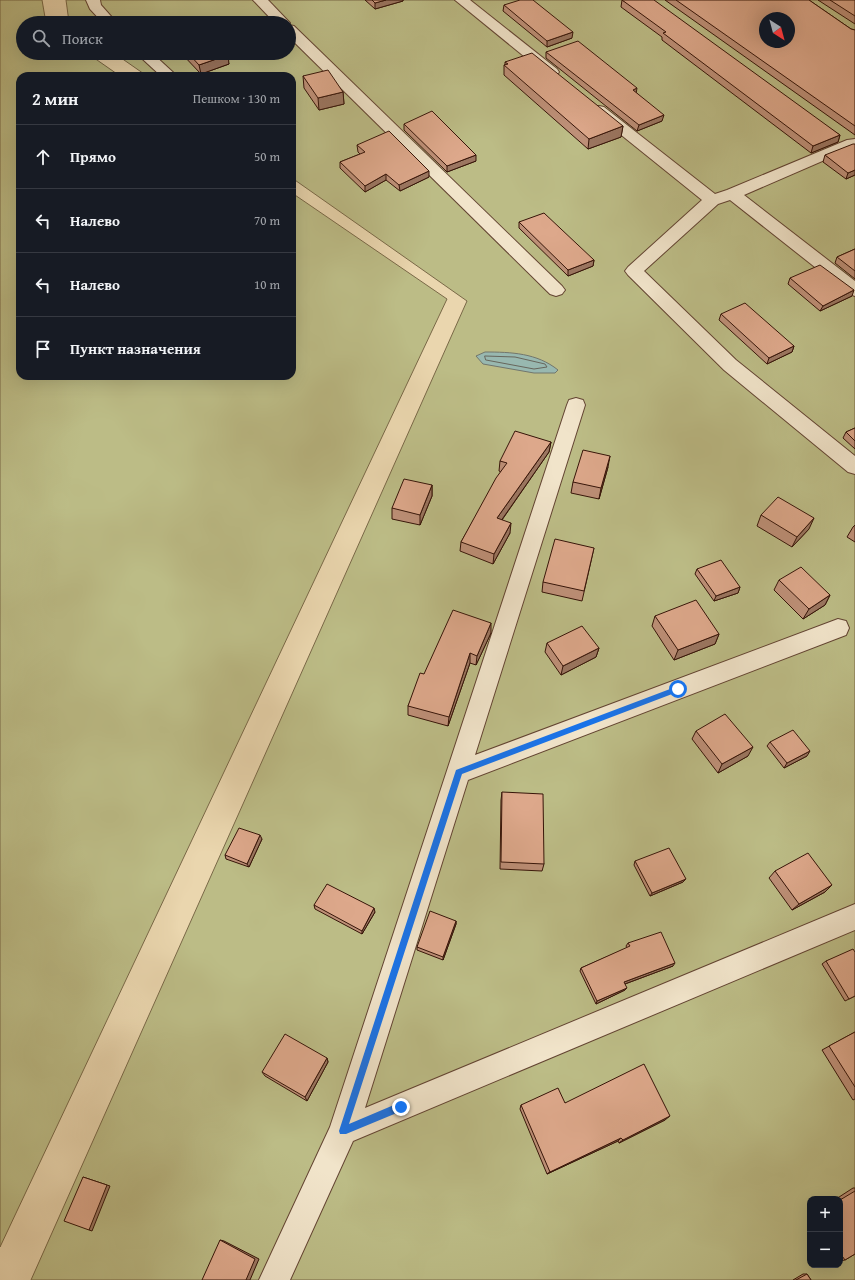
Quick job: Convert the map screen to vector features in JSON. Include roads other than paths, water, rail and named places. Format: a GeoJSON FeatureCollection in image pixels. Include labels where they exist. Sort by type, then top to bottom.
{"type":"FeatureCollection","features":[{"type":"Feature","properties":{"kind":"street"},"geometry":{"type":"LineString","coordinates":[[93,0],[95,6],[104,16]]}},
{"type":"Feature","properties":{"kind":"street"},"geometry":{"type":"LineString","coordinates":[[260,0],[277,16]]}},
{"type":"Feature","properties":{"kind":"street"},"geometry":{"type":"LineString","coordinates":[[462,0],[566,83]]}},
{"type":"Feature","properties":{"kind":"street"},"geometry":{"type":"LineString","coordinates":[[296,35],[556,290]]}},
{"type":"Feature","properties":{"kind":"street"},"geometry":{"type":"LineString","coordinates":[[151,60],[165,72]]}},
{"type":"Feature","properties":{"kind":"street"},"geometry":{"type":"LineString","coordinates":[[590,103],[712,200]]}},
{"type":"Feature","properties":{"kind":"street"},"geometry":{"type":"LineString","coordinates":[[850,141],[733,194],[712,200],[634,271],[730,365],[855,467]]}},
{"type":"Feature","properties":{"kind":"street"},"geometry":{"type":"LineString","coordinates":[[733,194],[855,290]]}},
{"type":"Feature","properties":{"kind":"street"},"geometry":{"type":"LineString","coordinates":[[274,1280],[343,1131],[576,405]]}},
{"type":"Feature","properties":{"kind":"street"},"geometry":{"type":"LineString","coordinates":[[459,772],[838,628]]}},
{"type":"Feature","properties":{"kind":"street"},"geometry":{"type":"LineString","coordinates":[[343,1131],[855,917]]}},
{"type":"Feature","properties":{"kind":"water"},"geometry":{"type":"Polygon","coordinates":[[[485,352],[514,353],[533,357],[550,364],[558,370],[555,373],[534,373],[483,364],[476,356],[485,352]]]}}]}
